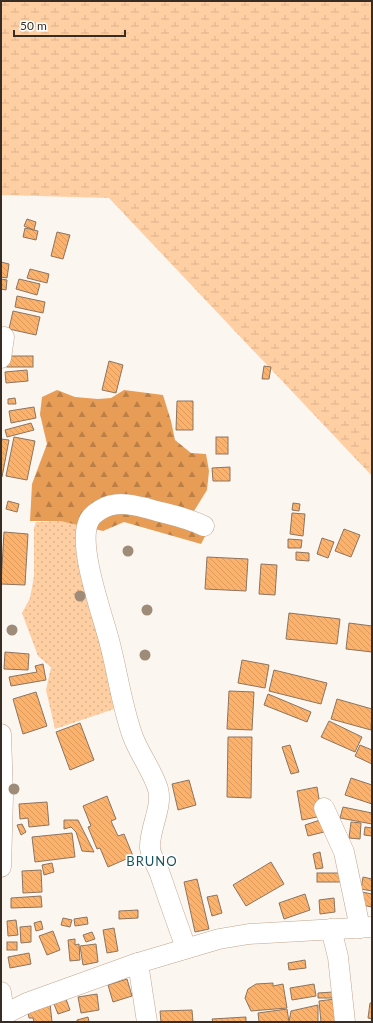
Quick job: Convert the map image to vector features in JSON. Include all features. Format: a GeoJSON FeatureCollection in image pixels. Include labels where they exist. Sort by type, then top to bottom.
{"type":"FeatureCollection","features":[{"type":"Feature","properties":{"kind":"street"},"geometry":{"type":"LineString","coordinates":[[1,358],[4,337]]}},
{"type":"Feature","properties":{"kind":"street"},"geometry":{"type":"LineString","coordinates":[[186,948],[150,850],[152,828],[159,803],[158,790],[147,763],[134,739],[128,721],[118,674],[90,573],[86,533],[88,523],[93,514],[111,505],[119,504],[130,504],[186,518],[204,526]]}},
{"type":"Feature","properties":{"kind":"street"},"geometry":{"type":"LineString","coordinates":[[1,734],[3,796],[1,867]]}},
{"type":"Feature","properties":{"kind":"street"},"geometry":{"type":"LineString","coordinates":[[1,992],[3,1015],[27,1003],[138,963],[219,939],[249,934],[366,927],[344,852],[324,808]]}},
{"type":"Feature","properties":{"kind":"street"},"geometry":{"type":"LineString","coordinates":[[331,929],[338,956],[345,1022]]}},
{"type":"Feature","properties":{"kind":"street"},"geometry":{"type":"LineString","coordinates":[[138,963],[147,1022]]}},
{"type":"Feature","properties":{"kind":"green space"},"geometry":{"type":"Polygon","coordinates":[[[1,1],[372,1],[372,476],[109,198],[1,195],[1,1]]]}},
{"type":"Feature","properties":{"kind":"green space"},"geometry":{"type":"Polygon","coordinates":[[[57,390],[75,397],[98,399],[111,398],[124,390],[163,395],[175,440],[191,453],[206,454],[209,471],[207,490],[194,511],[213,521],[201,544],[124,522],[103,531],[60,521],[30,521],[32,484],[47,444],[40,414],[42,397],[57,390]]]}},
{"type":"Feature","properties":{"kind":"green space"},"geometry":{"type":"Polygon","coordinates":[[[60,521],[77,525],[81,536],[114,709],[55,729],[46,690],[51,667],[38,656],[22,613],[30,598],[34,576],[34,528],[36,522],[60,521]]]}},
{"type":"Feature","properties":{"kind":"building"},"geometry":{"type":"Polygon","coordinates":[[[27,219],[36,222],[34,230],[24,226],[27,219]]]}},
{"type":"Feature","properties":{"kind":"building"},"geometry":{"type":"Polygon","coordinates":[[[25,228],[38,231],[36,240],[23,237],[25,228]]]}},
{"type":"Feature","properties":{"kind":"building"},"geometry":{"type":"Polygon","coordinates":[[[57,232],[70,235],[63,259],[51,256],[57,232]]]}},
{"type":"Feature","properties":{"kind":"building"},"geometry":{"type":"Polygon","coordinates":[[[1,262],[9,264],[7,278],[1,277],[1,262]]]}},
{"type":"Feature","properties":{"kind":"building"},"geometry":{"type":"Polygon","coordinates":[[[30,269],[49,274],[47,283],[27,278],[30,269]]]}},
{"type":"Feature","properties":{"kind":"building"},"geometry":{"type":"Polygon","coordinates":[[[1,279],[7,280],[6,290],[1,289],[1,279]]]}},
{"type":"Feature","properties":{"kind":"building"},"geometry":{"type":"Polygon","coordinates":[[[19,279],[40,284],[37,295],[16,289],[19,279]]]}},
{"type":"Feature","properties":{"kind":"building"},"geometry":{"type":"Polygon","coordinates":[[[17,296],[45,302],[43,313],[15,307],[17,296]]]}},
{"type":"Feature","properties":{"kind":"building"},"geometry":{"type":"Polygon","coordinates":[[[13,311],[40,317],[36,335],[9,329],[13,311]]]}},
{"type":"Feature","properties":{"kind":"building"},"geometry":{"type":"Polygon","coordinates":[[[7,356],[33,356],[33,367],[7,367],[7,356]]]}},
{"type":"Feature","properties":{"kind":"building"},"geometry":{"type":"Polygon","coordinates":[[[109,361],[123,365],[116,393],[102,390],[109,361]]]}},
{"type":"Feature","properties":{"kind":"building"},"geometry":{"type":"Polygon","coordinates":[[[264,366],[271,367],[269,379],[262,379],[264,366]]]}},
{"type":"Feature","properties":{"kind":"building"},"geometry":{"type":"Polygon","coordinates":[[[27,370],[28,381],[6,383],[5,372],[27,370]]]}},
{"type":"Feature","properties":{"kind":"building"},"geometry":{"type":"Polygon","coordinates":[[[15,398],[16,404],[8,404],[8,399],[15,398]]]}},
{"type":"Feature","properties":{"kind":"building"},"geometry":{"type":"Polygon","coordinates":[[[177,401],[193,401],[193,430],[176,430],[177,401]]]}},
{"type":"Feature","properties":{"kind":"building"},"geometry":{"type":"Polygon","coordinates":[[[34,407],[36,418],[11,423],[9,411],[34,407]]]}},
{"type":"Feature","properties":{"kind":"building"},"geometry":{"type":"Polygon","coordinates":[[[31,423],[34,430],[7,437],[5,430],[31,423]]]}},
{"type":"Feature","properties":{"kind":"building"},"geometry":{"type":"Polygon","coordinates":[[[14,437],[35,441],[27,480],[6,476],[14,437]]]}},
{"type":"Feature","properties":{"kind":"building"},"geometry":{"type":"Polygon","coordinates":[[[216,437],[228,437],[228,454],[216,454],[216,437]]]}},
{"type":"Feature","properties":{"kind":"building"},"geometry":{"type":"Polygon","coordinates":[[[1,439],[9,440],[2,477],[1,477],[1,439]]]}},
{"type":"Feature","properties":{"kind":"building"},"geometry":{"type":"Polygon","coordinates":[[[230,467],[230,481],[213,481],[212,468],[230,467]]]}},
{"type":"Feature","properties":{"kind":"building"},"geometry":{"type":"Polygon","coordinates":[[[8,501],[19,504],[17,512],[6,509],[8,501]]]}},
{"type":"Feature","properties":{"kind":"building"},"geometry":{"type":"Polygon","coordinates":[[[293,503],[300,504],[299,511],[292,510],[293,503]]]}},
{"type":"Feature","properties":{"kind":"building"},"geometry":{"type":"Polygon","coordinates":[[[292,513],[305,514],[303,536],[290,534],[292,513]]]}},
{"type":"Feature","properties":{"kind":"building"},"geometry":{"type":"Polygon","coordinates":[[[344,529],[360,535],[351,557],[335,551],[344,529]]]}},
{"type":"Feature","properties":{"kind":"building"},"geometry":{"type":"Polygon","coordinates":[[[4,532],[28,534],[25,585],[1,584],[4,532]]]}},
{"type":"Feature","properties":{"kind":"building"},"geometry":{"type":"Polygon","coordinates":[[[322,538],[334,542],[328,558],[317,554],[322,538]]]}},
{"type":"Feature","properties":{"kind":"building"},"geometry":{"type":"Polygon","coordinates":[[[288,539],[302,540],[301,548],[288,548],[288,539]]]}},
{"type":"Feature","properties":{"kind":"building"},"geometry":{"type":"Polygon","coordinates":[[[296,552],[309,553],[309,561],[296,560],[296,552]]]}},
{"type":"Feature","properties":{"kind":"building"},"geometry":{"type":"Polygon","coordinates":[[[207,557],[248,559],[246,591],[205,589],[207,557]]]}},
{"type":"Feature","properties":{"kind":"building"},"geometry":{"type":"Polygon","coordinates":[[[261,564],[277,565],[275,595],[259,594],[261,564]]]}},
{"type":"Feature","properties":{"kind":"building"},"geometry":{"type":"Polygon","coordinates":[[[289,613],[340,619],[337,644],[286,639],[289,613]]]}},
{"type":"Feature","properties":{"kind":"building"},"geometry":{"type":"Polygon","coordinates":[[[349,623],[372,626],[372,652],[346,649],[349,623]]]}},
{"type":"Feature","properties":{"kind":"building"},"geometry":{"type":"Polygon","coordinates":[[[5,652],[29,654],[28,670],[4,669],[5,652]]]}},
{"type":"Feature","properties":{"kind":"building"},"geometry":{"type":"Polygon","coordinates":[[[242,660],[269,665],[265,688],[238,683],[242,660]]]}},
{"type":"Feature","properties":{"kind":"building"},"geometry":{"type":"Polygon","coordinates":[[[43,664],[46,680],[11,686],[9,677],[37,672],[35,666],[43,664]]]}},
{"type":"Feature","properties":{"kind":"building"},"geometry":{"type":"Polygon","coordinates":[[[274,670],[327,683],[321,704],[269,691],[274,670]]]}},
{"type":"Feature","properties":{"kind":"building"},"geometry":{"type":"Polygon","coordinates":[[[229,691],[254,692],[252,730],[227,729],[229,691]]]}},
{"type":"Feature","properties":{"kind":"building"},"geometry":{"type":"Polygon","coordinates":[[[36,692],[47,726],[23,734],[13,699],[36,692]]]}},
{"type":"Feature","properties":{"kind":"building"},"geometry":{"type":"Polygon","coordinates":[[[268,694],[311,712],[307,722],[264,705],[268,694]]]}},
{"type":"Feature","properties":{"kind":"building"},"geometry":{"type":"Polygon","coordinates":[[[337,699],[372,709],[371,730],[331,719],[337,699]]]}},
{"type":"Feature","properties":{"kind":"building"},"geometry":{"type":"Polygon","coordinates":[[[329,721],[362,737],[355,752],[321,737],[329,721]]]}},
{"type":"Feature","properties":{"kind":"building"},"geometry":{"type":"Polygon","coordinates":[[[80,723],[94,760],[70,770],[56,732],[80,723]]]}},
{"type":"Feature","properties":{"kind":"building"},"geometry":{"type":"Polygon","coordinates":[[[228,737],[252,737],[251,798],[227,797],[228,737]]]}},
{"type":"Feature","properties":{"kind":"building"},"geometry":{"type":"Polygon","coordinates":[[[290,745],[299,772],[291,774],[282,747],[290,745]]]}},
{"type":"Feature","properties":{"kind":"building"},"geometry":{"type":"Polygon","coordinates":[[[360,745],[372,750],[372,764],[355,756],[360,745]]]}},
{"type":"Feature","properties":{"kind":"building"},"geometry":{"type":"Polygon","coordinates":[[[351,778],[372,785],[372,804],[345,795],[351,778]]]}},
{"type":"Feature","properties":{"kind":"building"},"geometry":{"type":"Polygon","coordinates":[[[189,780],[196,805],[178,810],[172,784],[189,780]]]}},
{"type":"Feature","properties":{"kind":"building"},"geometry":{"type":"Polygon","coordinates":[[[317,787],[322,816],[302,820],[297,791],[317,787]]]}},
{"type":"Feature","properties":{"kind":"building"},"geometry":{"type":"Polygon","coordinates":[[[107,796],[116,819],[111,821],[118,836],[124,834],[133,856],[108,867],[100,848],[97,849],[88,827],[91,826],[83,806],[107,796]]]}},
{"type":"Feature","properties":{"kind":"building"},"geometry":{"type":"Polygon","coordinates":[[[47,802],[49,825],[29,827],[28,818],[20,819],[19,804],[47,802]]]}},
{"type":"Feature","properties":{"kind":"building"},"geometry":{"type":"Polygon","coordinates":[[[343,807],[372,813],[372,824],[340,818],[343,807]]]}},
{"type":"Feature","properties":{"kind":"building"},"geometry":{"type":"Polygon","coordinates":[[[64,820],[78,820],[94,852],[82,851],[76,832],[71,827],[64,829],[64,820]]]}},
{"type":"Feature","properties":{"kind":"building"},"geometry":{"type":"Polygon","coordinates":[[[320,820],[324,832],[308,836],[305,825],[320,820]]]}},
{"type":"Feature","properties":{"kind":"building"},"geometry":{"type":"Polygon","coordinates":[[[351,822],[361,823],[360,839],[349,838],[351,822]]]}},
{"type":"Feature","properties":{"kind":"building"},"geometry":{"type":"Polygon","coordinates":[[[22,824],[26,832],[21,835],[17,825],[22,824]]]}},
{"type":"Feature","properties":{"kind":"building"},"geometry":{"type":"Polygon","coordinates":[[[365,827],[372,828],[372,836],[364,835],[365,827]]]}},
{"type":"Feature","properties":{"kind":"building"},"geometry":{"type":"Polygon","coordinates":[[[72,833],[75,857],[35,862],[32,837],[72,833]]]}},
{"type":"Feature","properties":{"kind":"building"},"geometry":{"type":"Polygon","coordinates":[[[320,852],[323,868],[316,869],[313,854],[320,852]]]}},
{"type":"Feature","properties":{"kind":"building"},"geometry":{"type":"Polygon","coordinates":[[[271,862],[284,884],[246,906],[233,885],[271,862]]]}},
{"type":"Feature","properties":{"kind":"building"},"geometry":{"type":"Polygon","coordinates":[[[52,863],[54,872],[44,875],[42,865],[52,863]]]}},
{"type":"Feature","properties":{"kind":"building"},"geometry":{"type":"Polygon","coordinates":[[[41,870],[42,892],[23,893],[22,871],[41,870]]]}},
{"type":"Feature","properties":{"kind":"building"},"geometry":{"type":"Polygon","coordinates":[[[317,873],[341,873],[341,882],[317,882],[317,873]]]}},
{"type":"Feature","properties":{"kind":"building"},"geometry":{"type":"Polygon","coordinates":[[[363,877],[372,879],[372,891],[361,889],[363,877]]]}},
{"type":"Feature","properties":{"kind":"building"},"geometry":{"type":"Polygon","coordinates":[[[197,879],[209,929],[195,932],[184,882],[197,879]]]}},
{"type":"Feature","properties":{"kind":"building"},"geometry":{"type":"Polygon","coordinates":[[[362,892],[372,894],[372,907],[362,905],[362,892]]]}},
{"type":"Feature","properties":{"kind":"building"},"geometry":{"type":"Polygon","coordinates":[[[305,894],[310,910],[284,919],[279,903],[305,894]]]}},
{"type":"Feature","properties":{"kind":"building"},"geometry":{"type":"Polygon","coordinates":[[[217,895],[222,913],[212,916],[207,897],[217,895]]]}},
{"type":"Feature","properties":{"kind":"building"},"geometry":{"type":"Polygon","coordinates":[[[41,896],[42,907],[11,908],[11,898],[41,896]]]}},
{"type":"Feature","properties":{"kind":"building"},"geometry":{"type":"Polygon","coordinates":[[[334,898],[335,912],[320,914],[319,900],[334,898]]]}},
{"type":"Feature","properties":{"kind":"building"},"geometry":{"type":"Polygon","coordinates":[[[138,910],[138,918],[119,919],[119,911],[138,910]]]}},
{"type":"Feature","properties":{"kind":"building"},"geometry":{"type":"Polygon","coordinates":[[[87,917],[88,924],[75,926],[74,919],[87,917]]]}},
{"type":"Feature","properties":{"kind":"building"},"geometry":{"type":"Polygon","coordinates":[[[63,918],[72,920],[70,927],[61,925],[63,918]]]}},
{"type":"Feature","properties":{"kind":"building"},"geometry":{"type":"Polygon","coordinates":[[[16,920],[18,935],[8,936],[7,921],[16,920]]]}},
{"type":"Feature","properties":{"kind":"building"},"geometry":{"type":"Polygon","coordinates":[[[41,921],[43,929],[36,931],[34,923],[41,921]]]}},
{"type":"Feature","properties":{"kind":"building"},"geometry":{"type":"Polygon","coordinates":[[[31,926],[31,942],[21,943],[20,927],[31,926]]]}},
{"type":"Feature","properties":{"kind":"building"},"geometry":{"type":"Polygon","coordinates":[[[114,928],[118,951],[107,953],[103,930],[114,928]]]}},
{"type":"Feature","properties":{"kind":"building"},"geometry":{"type":"Polygon","coordinates":[[[53,931],[60,950],[47,955],[39,936],[53,931]]]}},
{"type":"Feature","properties":{"kind":"building"},"geometry":{"type":"Polygon","coordinates":[[[92,932],[95,939],[86,942],[83,935],[92,932]]]}},
{"type":"Feature","properties":{"kind":"building"},"geometry":{"type":"Polygon","coordinates":[[[75,939],[75,945],[79,944],[80,960],[70,961],[68,940],[75,939]]]}},
{"type":"Feature","properties":{"kind":"building"},"geometry":{"type":"Polygon","coordinates":[[[7,942],[17,942],[17,950],[7,950],[7,942]]]}},
{"type":"Feature","properties":{"kind":"building"},"geometry":{"type":"Polygon","coordinates":[[[96,944],[98,962],[83,965],[80,946],[96,944]]]}},
{"type":"Feature","properties":{"kind":"building"},"geometry":{"type":"Polygon","coordinates":[[[29,953],[31,964],[10,968],[8,957],[29,953]]]}},
{"type":"Feature","properties":{"kind":"building"},"geometry":{"type":"Polygon","coordinates":[[[305,960],[306,968],[289,970],[288,963],[305,960]]]}},
{"type":"Feature","properties":{"kind":"building"},"geometry":{"type":"Polygon","coordinates":[[[127,979],[132,996],[113,1002],[108,985],[127,979]]]}},
{"type":"Feature","properties":{"kind":"building"},"geometry":{"type":"Polygon","coordinates":[[[273,983],[273,986],[283,984],[287,1008],[251,1011],[245,998],[248,989],[256,984],[273,983]]]}},
{"type":"Feature","properties":{"kind":"building"},"geometry":{"type":"Polygon","coordinates":[[[314,984],[316,996],[292,1000],[290,988],[314,984]]]}},
{"type":"Feature","properties":{"kind":"building"},"geometry":{"type":"Polygon","coordinates":[[[333,992],[333,998],[318,998],[318,993],[333,992]]]}},
{"type":"Feature","properties":{"kind":"building"},"geometry":{"type":"Polygon","coordinates":[[[97,994],[99,1010],[81,1013],[78,997],[97,994]]]}},
{"type":"Feature","properties":{"kind":"building"},"geometry":{"type":"Polygon","coordinates":[[[66,999],[70,1010],[58,1014],[54,1004],[66,999]]]}},
{"type":"Feature","properties":{"kind":"building"},"geometry":{"type":"Polygon","coordinates":[[[335,999],[337,1022],[321,1022],[319,1001],[335,999]]]}},
{"type":"Feature","properties":{"kind":"building"},"geometry":{"type":"Polygon","coordinates":[[[50,1003],[52,1022],[34,1022],[33,1018],[29,1018],[27,1006],[50,1003]]]}},
{"type":"Feature","properties":{"kind":"building"},"geometry":{"type":"Polygon","coordinates":[[[370,1003],[372,1003],[372,1019],[368,1018],[370,1003]]]}},
{"type":"Feature","properties":{"kind":"building"},"geometry":{"type":"Polygon","coordinates":[[[318,1005],[318,1022],[289,1022],[291,1011],[318,1005]]]}},
{"type":"Feature","properties":{"kind":"building"},"geometry":{"type":"Polygon","coordinates":[[[287,1009],[289,1022],[259,1022],[258,1013],[287,1009]]]}},
{"type":"Feature","properties":{"kind":"building"},"geometry":{"type":"Polygon","coordinates":[[[192,1010],[193,1022],[161,1022],[160,1011],[192,1010]]]}},
{"type":"Feature","properties":{"kind":"building"},"geometry":{"type":"Polygon","coordinates":[[[88,1017],[89,1022],[77,1022],[77,1020],[88,1017]]]}},
{"type":"Feature","properties":{"kind":"building"},"geometry":{"type":"Polygon","coordinates":[[[246,1017],[246,1022],[213,1022],[212,1019],[246,1017]]]}},
{"type":"Feature","properties":{"kind":"district","name":"BRUNO"},"geometry":{"type":"Point","coordinates":[152,861]}}]}
